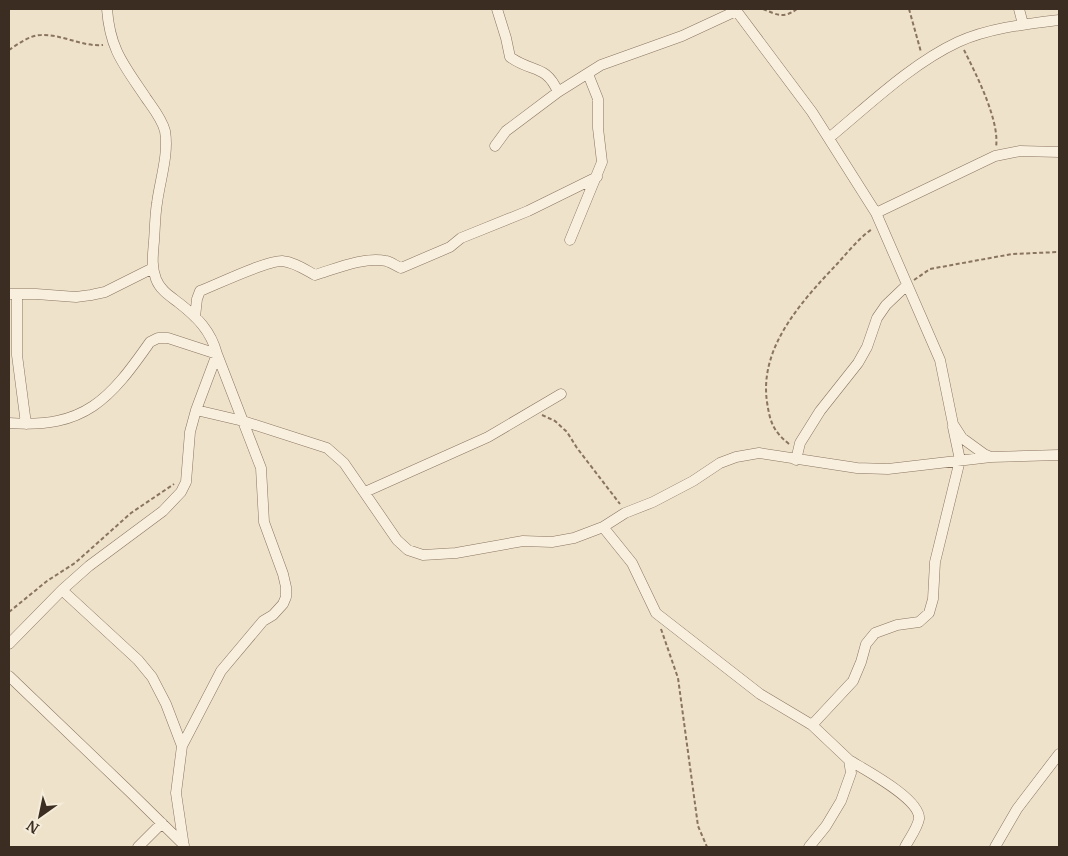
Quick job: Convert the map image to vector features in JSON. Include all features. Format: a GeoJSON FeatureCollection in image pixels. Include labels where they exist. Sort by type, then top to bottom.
{"type":"FeatureCollection","features":[{"type":"Feature","properties":{"kind":"street"},"geometry":{"type":"LineString","coordinates":[[107,9],[116,54],[156,112],[165,132],[165,152],[156,205],[153,268],[160,286],[195,317],[211,335],[261,468],[264,522],[286,587],[286,597],[283,604],[263,621],[221,671],[182,746],[176,793],[184,846]]}},
{"type":"Feature","properties":{"kind":"street"},"geometry":{"type":"LineString","coordinates":[[497,9],[510,57],[522,65],[548,75],[553,80],[558,92]]}},
{"type":"Feature","properties":{"kind":"street"},"geometry":{"type":"LineString","coordinates":[[1019,9],[1023,24]]}},
{"type":"Feature","properties":{"kind":"street"},"geometry":{"type":"LineString","coordinates":[[495,146],[506,131],[558,92],[601,65],[682,36],[735,10],[807,105],[878,218],[940,360],[960,460],[934,562],[933,599],[929,613],[919,622],[897,624],[875,633],[866,644],[853,681],[812,726]]}},
{"type":"Feature","properties":{"kind":"street"},"geometry":{"type":"LineString","coordinates":[[829,138],[924,61],[960,42],[1012,26],[1059,20]]}},
{"type":"Feature","properties":{"kind":"street"},"geometry":{"type":"LineString","coordinates":[[570,240],[602,162],[598,128],[598,99],[588,74]]}},
{"type":"Feature","properties":{"kind":"street"},"geometry":{"type":"LineString","coordinates":[[878,218],[995,156],[1020,151],[1059,152]]}},
{"type":"Feature","properties":{"kind":"street"},"geometry":{"type":"LineString","coordinates":[[195,317],[200,291],[265,265],[280,261],[292,263],[315,275],[355,263],[374,260],[387,261],[401,268],[450,247],[461,238],[528,211],[597,178]]}},
{"type":"Feature","properties":{"kind":"street"},"geometry":{"type":"LineString","coordinates":[[26,424],[17,355],[13,294],[76,297],[91,295],[106,292],[153,268]]}},
{"type":"Feature","properties":{"kind":"street"},"geometry":{"type":"LineString","coordinates":[[797,455],[800,443],[820,411],[858,363],[867,347],[877,318],[886,305],[907,285]]}},
{"type":"Feature","properties":{"kind":"street"},"geometry":{"type":"LineString","coordinates":[[9,423],[26,424],[61,420],[91,408],[117,386],[150,342],[158,338],[168,338],[218,354]]}},
{"type":"Feature","properties":{"kind":"street"},"geometry":{"type":"LineString","coordinates":[[9,644],[62,590],[89,566],[173,502],[181,492],[186,476],[190,432],[196,410],[218,354]]}},
{"type":"Feature","properties":{"kind":"street"},"geometry":{"type":"LineString","coordinates":[[364,492],[488,437],[561,394]]}},
{"type":"Feature","properties":{"kind":"street"},"geometry":{"type":"LineString","coordinates":[[196,410],[243,421],[326,448],[344,463],[398,540],[408,550],[423,555],[456,553],[523,541],[552,542],[574,538],[604,527],[625,513],[653,502],[693,481],[720,463],[736,457],[759,453],[797,455],[856,468],[888,469],[991,456],[1059,455]]}},
{"type":"Feature","properties":{"kind":"street"},"geometry":{"type":"LineString","coordinates":[[953,424],[962,438],[984,454],[991,456]]}},
{"type":"Feature","properties":{"kind":"street"},"geometry":{"type":"LineString","coordinates":[[604,527],[632,563],[656,613],[760,694],[812,726],[849,760],[898,791],[913,803],[918,811],[918,819],[905,847]]}},
{"type":"Feature","properties":{"kind":"street"},"geometry":{"type":"LineString","coordinates":[[62,590],[138,660],[152,677],[166,704],[182,746]]}},
{"type":"Feature","properties":{"kind":"street"},"geometry":{"type":"LineString","coordinates":[[9,676],[184,846]]}},
{"type":"Feature","properties":{"kind":"street"},"geometry":{"type":"LineString","coordinates":[[995,847],[1017,809],[1059,754]]}},
{"type":"Feature","properties":{"kind":"street"},"geometry":{"type":"LineString","coordinates":[[809,847],[826,826],[841,801],[851,774],[849,760]]}},
{"type":"Feature","properties":{"kind":"street"},"geometry":{"type":"LineString","coordinates":[[138,847],[162,823]]}},
{"type":"Feature","properties":{"kind":"path"},"geometry":{"type":"LineString","coordinates":[[763,9],[782,16],[789,15],[797,9]]}},
{"type":"Feature","properties":{"kind":"path"},"geometry":{"type":"LineString","coordinates":[[909,9],[924,61]]}},
{"type":"Feature","properties":{"kind":"path"},"geometry":{"type":"LineString","coordinates":[[9,50],[30,38],[40,35],[70,39],[96,46],[113,44]]}},
{"type":"Feature","properties":{"kind":"path"},"geometry":{"type":"LineString","coordinates":[[960,42],[984,94],[998,137],[995,156]]}},
{"type":"Feature","properties":{"kind":"path"},"geometry":{"type":"LineString","coordinates":[[797,455],[780,437],[770,422],[765,388],[770,360],[786,326],[814,288],[867,233],[878,218]]}},
{"type":"Feature","properties":{"kind":"path"},"geometry":{"type":"LineString","coordinates":[[907,285],[930,269],[1012,254],[1059,252]]}},
{"type":"Feature","properties":{"kind":"path"},"geometry":{"type":"LineString","coordinates":[[530,412],[541,414],[555,421],[567,432],[577,448],[616,497],[625,513]]}},
{"type":"Feature","properties":{"kind":"path"},"geometry":{"type":"LineString","coordinates":[[9,612],[47,581],[75,563],[131,514],[186,476]]}},
{"type":"Feature","properties":{"kind":"path"},"geometry":{"type":"LineString","coordinates":[[656,613],[678,678],[698,826],[707,847]]}}]}
